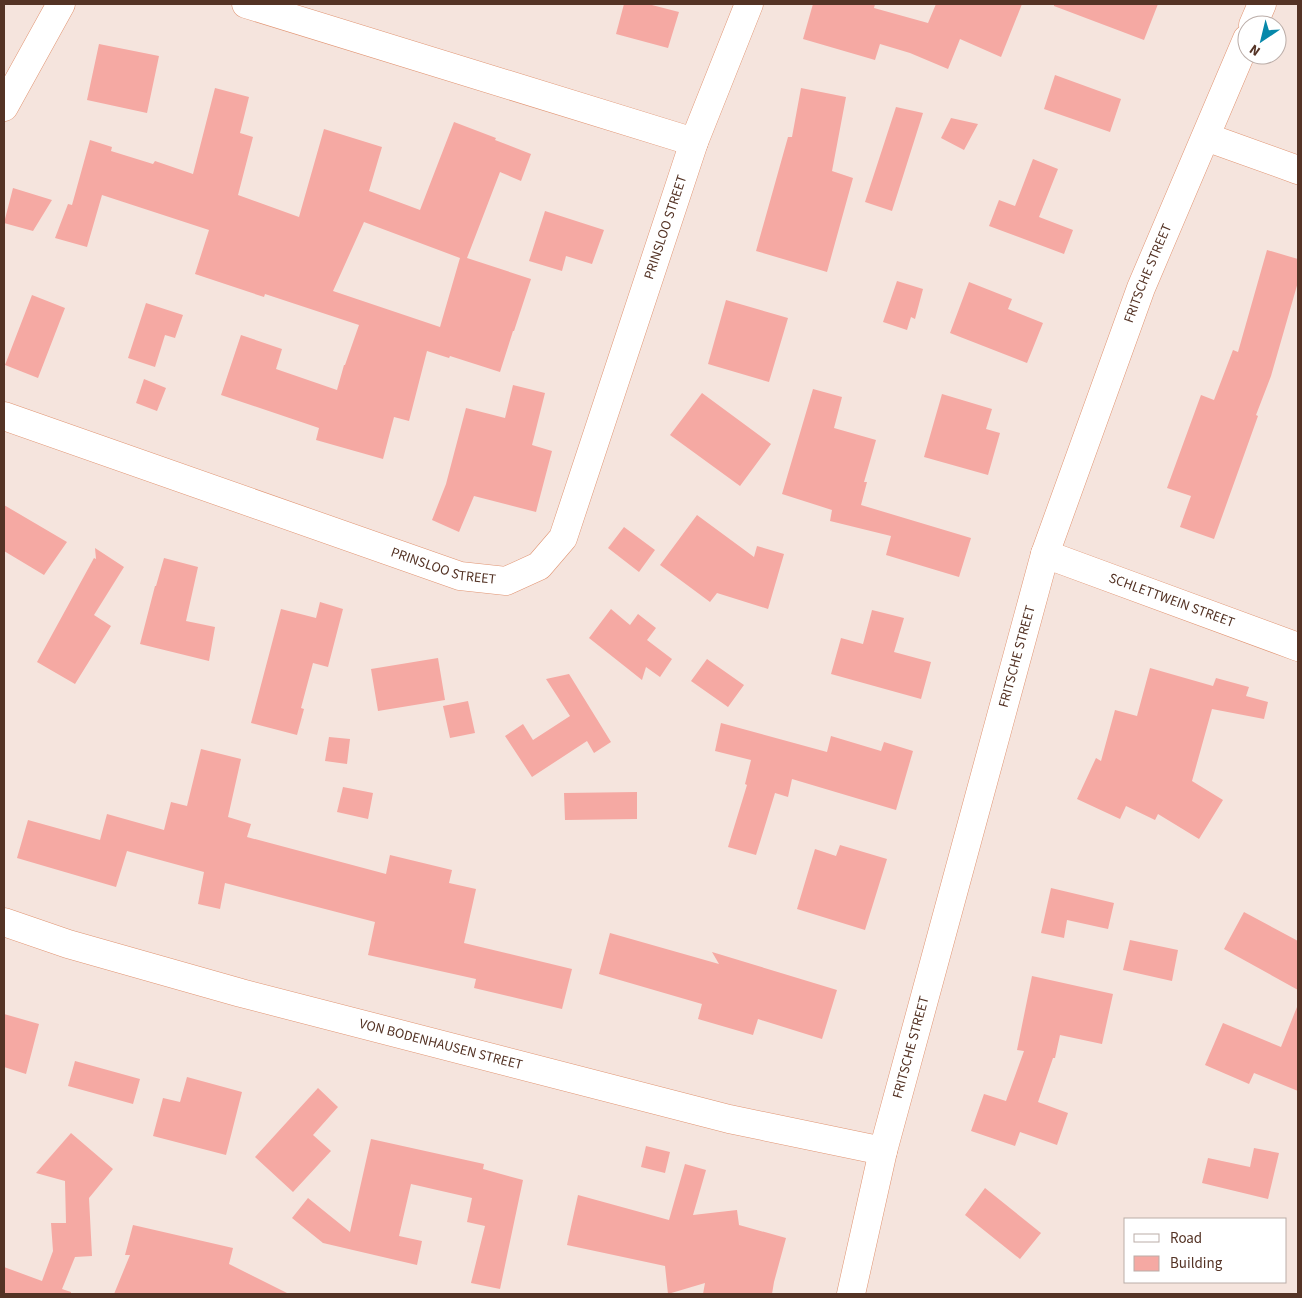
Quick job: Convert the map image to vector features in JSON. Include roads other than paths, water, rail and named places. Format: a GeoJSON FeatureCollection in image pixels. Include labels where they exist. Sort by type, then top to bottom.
{"type":"FeatureCollection","features":[{"type":"Feature","properties":{"kind":"street"},"geometry":{"type":"LineString","coordinates":[[4,107],[61,4]]}},
{"type":"Feature","properties":{"kind":"street"},"geometry":{"type":"LineString","coordinates":[[246,4],[694,142]]}},
{"type":"Feature","properties":{"kind":"street","name":"PRINSLOO STREET"},"geometry":{"type":"LineString","coordinates":[[4,416],[460,576],[506,581],[539,566],[564,538],[694,142],[749,4]]}},
{"type":"Feature","properties":{"kind":"street","name":"FRITSCHE STREET"},"geometry":{"type":"LineString","coordinates":[[852,1294],[883,1152],[1045,554],[1141,288],[1237,63]]}},
{"type":"Feature","properties":{"kind":"street"},"geometry":{"type":"LineString","coordinates":[[1206,137],[1298,170]]}},
{"type":"Feature","properties":{"kind":"street","name":"SCHLETTWEIN STREET"},"geometry":{"type":"LineString","coordinates":[[1045,554],[1298,647]]}},
{"type":"Feature","properties":{"kind":"street","name":"VON BODENHAUSEN STREET"},"geometry":{"type":"LineString","coordinates":[[4,922],[68,944],[250,996],[729,1119],[883,1152]]}}]}
